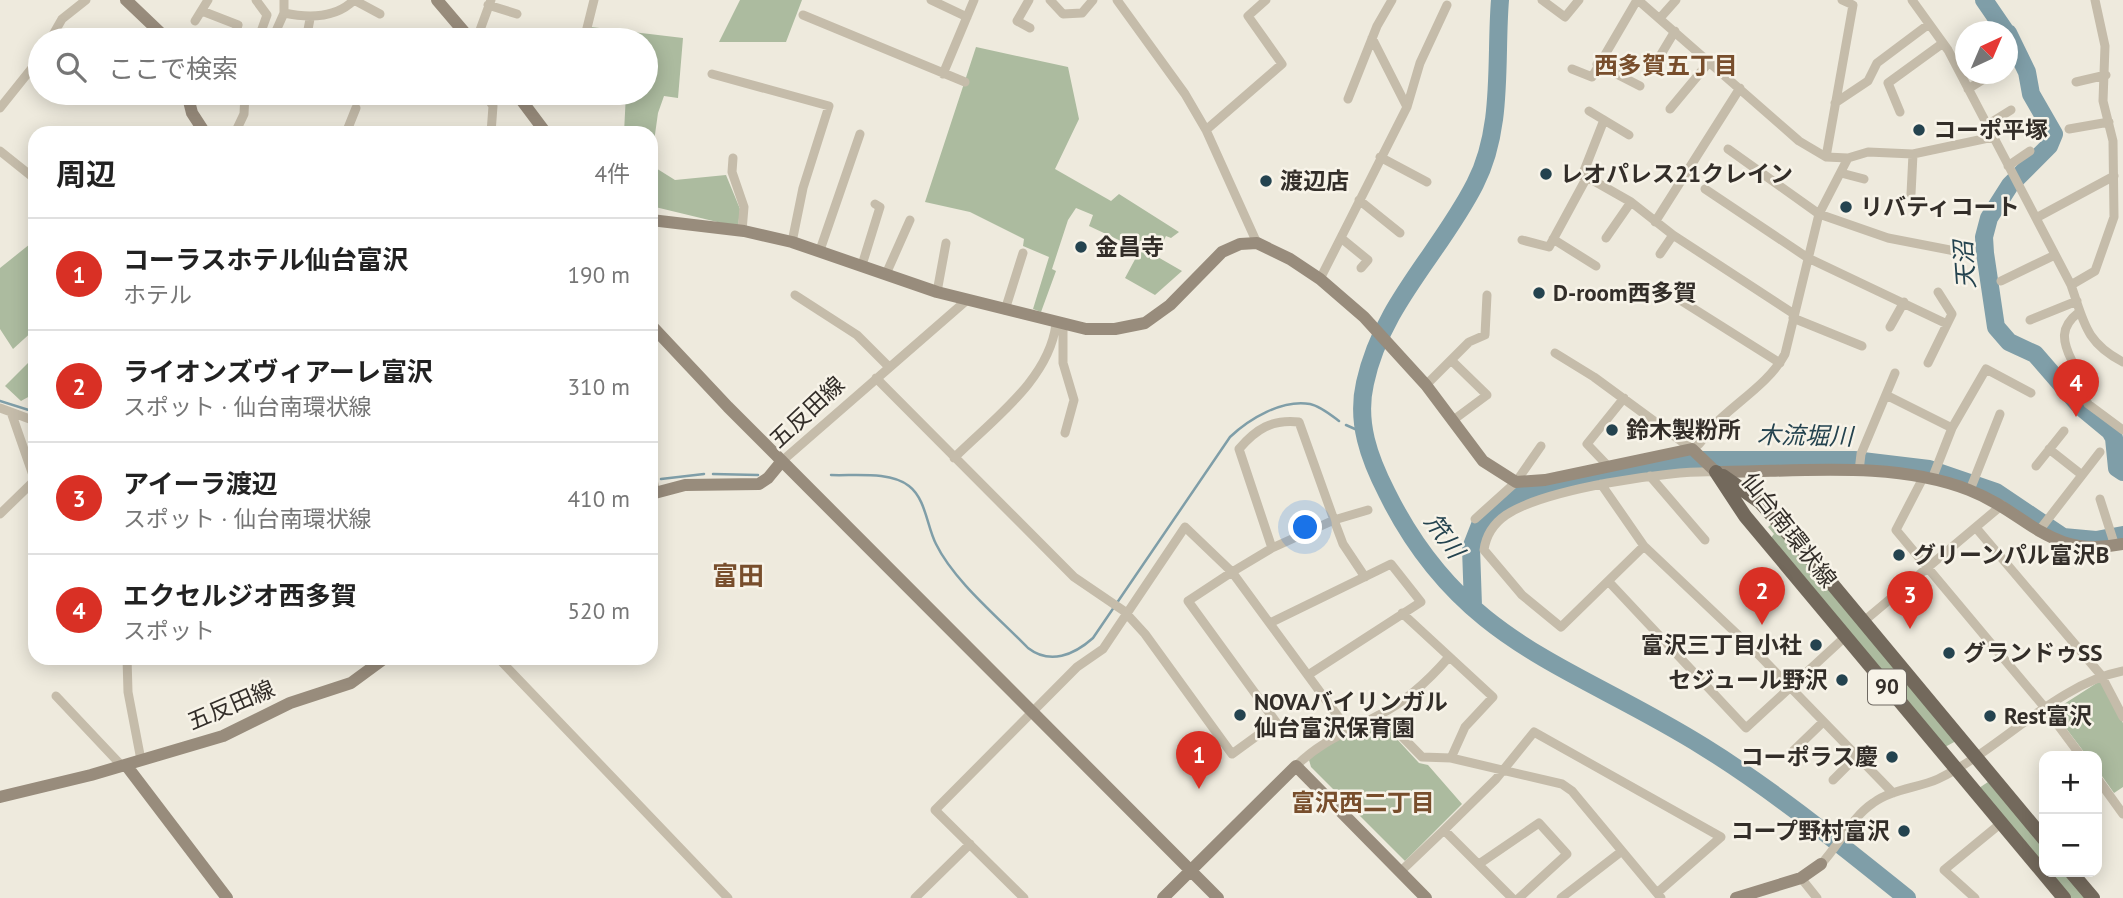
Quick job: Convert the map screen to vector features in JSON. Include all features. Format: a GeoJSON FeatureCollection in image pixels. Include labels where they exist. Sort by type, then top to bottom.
{"type":"FeatureCollection","features":[{"type":"Feature","properties":{"kind":"main road","name":"仙台南環状線"},"geometry":{"type":"LineString","coordinates":[[1713,469],[1760,502],[1864,621],[2039,833]]}},
{"type":"Feature","properties":{"kind":"main road","name":"仙台南環状線"},"geometry":{"type":"LineString","coordinates":[[1713,469],[1745,516],[2064,898]]}},
{"type":"Feature","properties":{"kind":"main road"},"geometry":{"type":"LineString","coordinates":[[2075,877],[2093,898]]}},
{"type":"Feature","properties":{"kind":"street"},"geometry":{"type":"LineString","coordinates":[[57,28],[62,19],[86,0]]}},
{"type":"Feature","properties":{"kind":"street"},"geometry":{"type":"LineString","coordinates":[[126,0],[156,28]]}},
{"type":"Feature","properties":{"kind":"street"},"geometry":{"type":"LineString","coordinates":[[195,21],[208,0]]}},
{"type":"Feature","properties":{"kind":"street"},"geometry":{"type":"LineString","coordinates":[[256,0],[267,15],[262,28]]}},
{"type":"Feature","properties":{"kind":"street"},"geometry":{"type":"LineString","coordinates":[[277,28],[284,13],[284,0]]}},
{"type":"Feature","properties":{"kind":"street"},"geometry":{"type":"LineString","coordinates":[[284,13],[310,19],[346,8],[354,0],[380,14]]}},
{"type":"Feature","properties":{"kind":"street"},"geometry":{"type":"LineString","coordinates":[[437,0],[458,28]]}},
{"type":"Feature","properties":{"kind":"street"},"geometry":{"type":"LineString","coordinates":[[587,28],[594,0]]}},
{"type":"Feature","properties":{"kind":"street"},"geometry":{"type":"LineString","coordinates":[[931,0],[967,17]]}},
{"type":"Feature","properties":{"kind":"street"},"geometry":{"type":"LineString","coordinates":[[943,74],[975,0]]}},
{"type":"Feature","properties":{"kind":"street"},"geometry":{"type":"LineString","coordinates":[[1029,0],[1017,20],[1030,28]]}},
{"type":"Feature","properties":{"kind":"street"},"geometry":{"type":"LineString","coordinates":[[1049,0],[1063,14],[1082,13],[1093,0]]}},
{"type":"Feature","properties":{"kind":"street"},"geometry":{"type":"LineString","coordinates":[[1117,0],[1185,94],[1206,130],[1257,243]]}},
{"type":"Feature","properties":{"kind":"street"},"geometry":{"type":"LineString","coordinates":[[1206,130],[1282,64],[1248,16],[1265,0]]}},
{"type":"Feature","properties":{"kind":"street"},"geometry":{"type":"LineString","coordinates":[[1348,99],[1372,38],[1392,0]]}},
{"type":"Feature","properties":{"kind":"street"},"geometry":{"type":"LineString","coordinates":[[1542,0],[1565,18],[1579,0]]}},
{"type":"Feature","properties":{"kind":"street"},"geometry":{"type":"LineString","coordinates":[[1572,69],[1592,77],[1597,64],[1637,0],[1799,141],[1826,157],[1848,159],[1868,152],[1913,154],[1993,137]]}},
{"type":"Feature","properties":{"kind":"street"},"geometry":{"type":"LineString","coordinates":[[1660,18],[1676,0]]}},
{"type":"Feature","properties":{"kind":"street"},"geometry":{"type":"LineString","coordinates":[[1826,157],[1853,5],[1842,0]]}},
{"type":"Feature","properties":{"kind":"street"},"geometry":{"type":"LineString","coordinates":[[2071,285],[2095,271],[2118,218],[2109,122],[2103,101],[2106,75],[2103,35],[2095,0]]}},
{"type":"Feature","properties":{"kind":"street"},"geometry":{"type":"LineString","coordinates":[[481,28],[489,2],[517,14]]}},
{"type":"Feature","properties":{"kind":"street"},"geometry":{"type":"LineString","coordinates":[[1917,2],[1943,43],[2071,285],[2078,313],[2097,345],[2123,362]]}},
{"type":"Feature","properties":{"kind":"street"},"geometry":{"type":"LineString","coordinates":[[1320,279],[1407,107],[1420,63],[1447,5]]}},
{"type":"Feature","properties":{"kind":"street"},"geometry":{"type":"LineString","coordinates":[[202,11],[238,25],[237,28]]}},
{"type":"Feature","properties":{"kind":"street"},"geometry":{"type":"LineString","coordinates":[[803,15],[965,82]]}},
{"type":"Feature","properties":{"kind":"street"},"geometry":{"type":"LineString","coordinates":[[308,28],[310,19]]}},
{"type":"Feature","properties":{"kind":"street"},"geometry":{"type":"LineString","coordinates":[[1835,103],[1868,81],[1877,63],[1929,24]]}},
{"type":"Feature","properties":{"kind":"street"},"geometry":{"type":"LineString","coordinates":[[1654,66],[1675,31]]}},
{"type":"Feature","properties":{"kind":"street"},"geometry":{"type":"LineString","coordinates":[[1372,38],[1407,107]]}},
{"type":"Feature","properties":{"kind":"street"},"geometry":{"type":"LineString","coordinates":[[1900,112],[1888,83],[1943,43]]}},
{"type":"Feature","properties":{"kind":"street"},"geometry":{"type":"LineString","coordinates":[[1670,109],[1710,61]]}},
{"type":"Feature","properties":{"kind":"street"},"geometry":{"type":"LineString","coordinates":[[1597,64],[1640,86]]}},
{"type":"Feature","properties":{"kind":"street"},"geometry":{"type":"LineString","coordinates":[[0,108],[28,73]]}},
{"type":"Feature","properties":{"kind":"street"},"geometry":{"type":"LineString","coordinates":[[712,74],[829,106],[803,188],[792,242]]}},
{"type":"Feature","properties":{"kind":"street"},"geometry":{"type":"LineString","coordinates":[[2076,82],[2106,75]]}},
{"type":"Feature","properties":{"kind":"street"},"geometry":{"type":"LineString","coordinates":[[1968,89],[1976,84]]}},
{"type":"Feature","properties":{"kind":"street"},"geometry":{"type":"LineString","coordinates":[[1655,222],[1740,88]]}},
{"type":"Feature","properties":{"kind":"street"},"geometry":{"type":"LineString","coordinates":[[190,105],[200,126]]}},
{"type":"Feature","properties":{"kind":"street"},"geometry":{"type":"LineString","coordinates":[[238,126],[244,114],[244,105]]}},
{"type":"Feature","properties":{"kind":"street"},"geometry":{"type":"LineString","coordinates":[[492,105],[492,126]]}},
{"type":"Feature","properties":{"kind":"street"},"geometry":{"type":"LineString","coordinates":[[525,105],[541,126]]}},
{"type":"Feature","properties":{"kind":"street"},"geometry":{"type":"LineString","coordinates":[[349,126],[356,108]]}},
{"type":"Feature","properties":{"kind":"street"},"geometry":{"type":"LineString","coordinates":[[1987,125],[2011,110]]}},
{"type":"Feature","properties":{"kind":"street"},"geometry":{"type":"LineString","coordinates":[[1589,111],[1629,135]]}},
{"type":"Feature","properties":{"kind":"street"},"geometry":{"type":"LineString","coordinates":[[1604,120],[1582,176],[1631,202],[1673,235],[1793,316],[1862,346]]}},
{"type":"Feature","properties":{"kind":"street"},"geometry":{"type":"LineString","coordinates":[[2069,129],[2109,122]]}},
{"type":"Feature","properties":{"kind":"street"},"geometry":{"type":"LineString","coordinates":[[820,250],[860,134]]}},
{"type":"Feature","properties":{"kind":"street"},"geometry":{"type":"LineString","coordinates":[[1728,149],[1819,214],[1888,238],[1955,251]]}},
{"type":"Feature","properties":{"kind":"street"},"geometry":{"type":"LineString","coordinates":[[0,151],[28,173]]}},
{"type":"Feature","properties":{"kind":"street"},"geometry":{"type":"LineString","coordinates":[[2010,171],[2030,151]]}},
{"type":"Feature","properties":{"kind":"street"},"geometry":{"type":"LineString","coordinates":[[1911,194],[1913,154]]}},
{"type":"Feature","properties":{"kind":"street"},"geometry":{"type":"LineString","coordinates":[[1380,157],[1427,182]]}},
{"type":"Feature","properties":{"kind":"street"},"geometry":{"type":"LineString","coordinates":[[733,158],[732,172],[744,207],[742,231]]}},
{"type":"Feature","properties":{"kind":"street"},"geometry":{"type":"LineString","coordinates":[[658,221],[742,231],[792,242],[937,292],[1059,324],[1115,329],[1145,323],[1170,305],[1222,252],[1241,244],[1257,243],[1290,259],[1320,279],[1367,321],[1426,385],[1483,461],[1516,482],[1545,480],[1607,465],[1694,451],[1780,363],[1785,354],[1819,214],[1848,159]]}},
{"type":"Feature","properties":{"kind":"street"},"geometry":{"type":"LineString","coordinates":[[1841,173],[1864,179]]}},
{"type":"Feature","properties":{"kind":"street"},"geometry":{"type":"LineString","coordinates":[[2036,218],[2114,176]]}},
{"type":"Feature","properties":{"kind":"street"},"geometry":{"type":"LineString","coordinates":[[1522,240],[1549,247],[1587,177]]}},
{"type":"Feature","properties":{"kind":"street"},"geometry":{"type":"LineString","coordinates":[[1704,189],[1808,258],[1947,324]]}},
{"type":"Feature","properties":{"kind":"street"},"geometry":{"type":"LineString","coordinates":[[1359,200],[1400,233]]}},
{"type":"Feature","properties":{"kind":"street"},"geometry":{"type":"LineString","coordinates":[[1606,238],[1631,202]]}},
{"type":"Feature","properties":{"kind":"street"},"geometry":{"type":"LineString","coordinates":[[862,264],[880,207],[875,204]]}},
{"type":"Feature","properties":{"kind":"street"},"geometry":{"type":"LineString","coordinates":[[886,274],[910,220]]}},
{"type":"Feature","properties":{"kind":"street"},"geometry":{"type":"LineString","coordinates":[[1660,254],[1673,235]]}},
{"type":"Feature","properties":{"kind":"street"},"geometry":{"type":"LineString","coordinates":[[1341,238],[1368,260],[1361,268]]}},
{"type":"Feature","properties":{"kind":"street"},"geometry":{"type":"LineString","coordinates":[[1553,239],[1595,266]]}},
{"type":"Feature","properties":{"kind":"street"},"geometry":{"type":"LineString","coordinates":[[937,292],[946,243]]}},
{"type":"Feature","properties":{"kind":"street"},"geometry":{"type":"LineString","coordinates":[[1005,310],[1023,253]]}},
{"type":"Feature","properties":{"kind":"street"},"geometry":{"type":"LineString","coordinates":[[2001,281],[2055,255]]}},
{"type":"Feature","properties":{"kind":"street"},"geometry":{"type":"LineString","coordinates":[[1928,363],[1952,314],[1938,292]]}},
{"type":"Feature","properties":{"kind":"street"},"geometry":{"type":"LineString","coordinates":[[794,295],[857,335],[888,366]]}},
{"type":"Feature","properties":{"kind":"street"},"geometry":{"type":"LineString","coordinates":[[1426,385],[1469,342],[1485,335],[1487,295]]}},
{"type":"Feature","properties":{"kind":"street","name":"五反田線"},"geometry":{"type":"LineString","coordinates":[[658,492],[685,485],[759,484],[888,366],[967,300]]}},
{"type":"Feature","properties":{"kind":"street"},"geometry":{"type":"LineString","coordinates":[[1680,300],[1780,363]]}},
{"type":"Feature","properties":{"kind":"street"},"geometry":{"type":"LineString","coordinates":[[2031,320],[2077,301]]}},
{"type":"Feature","properties":{"kind":"street"},"geometry":{"type":"LineString","coordinates":[[1891,327],[1904,302]]}},
{"type":"Feature","properties":{"kind":"street"},"geometry":{"type":"LineString","coordinates":[[2072,361],[2063,334],[2066,323],[2078,313]]}},
{"type":"Feature","properties":{"kind":"street"},"geometry":{"type":"LineString","coordinates":[[1059,324],[1063,363],[1074,400],[1065,433]]}},
{"type":"Feature","properties":{"kind":"street"},"geometry":{"type":"LineString","coordinates":[[954,458],[1017,396],[1041,367],[1059,324]]}},
{"type":"Feature","properties":{"kind":"street"},"geometry":{"type":"LineString","coordinates":[[658,332],[782,461],[1218,898]]}},
{"type":"Feature","properties":{"kind":"street"},"geometry":{"type":"LineString","coordinates":[[1555,353],[1624,398],[1694,451],[1713,469]]}},
{"type":"Feature","properties":{"kind":"street"},"geometry":{"type":"LineString","coordinates":[[1451,360],[1487,395],[1452,421]]}},
{"type":"Feature","properties":{"kind":"street"},"geometry":{"type":"LineString","coordinates":[[2031,393],[1986,369],[1952,428],[1930,477],[1896,530],[2046,709],[2077,751]]}},
{"type":"Feature","properties":{"kind":"street"},"geometry":{"type":"LineString","coordinates":[[1859,468],[1861,454],[1895,373]]}},
{"type":"Feature","properties":{"kind":"street"},"geometry":{"type":"LineString","coordinates":[[876,378],[1074,578],[1113,601],[1145,634],[1232,754],[1276,722],[1188,601],[1272,548],[1335,520],[1368,510]]}},
{"type":"Feature","properties":{"kind":"street"},"geometry":{"type":"LineString","coordinates":[[1886,396],[1952,428]]}},
{"type":"Feature","properties":{"kind":"street"},"geometry":{"type":"LineString","coordinates":[[2084,397],[2088,404],[2123,430]]}},
{"type":"Feature","properties":{"kind":"street"},"geometry":{"type":"LineString","coordinates":[[1607,465],[1587,444],[1624,398]]}},
{"type":"Feature","properties":{"kind":"street"},"geometry":{"type":"LineString","coordinates":[[0,408],[28,418]]}},
{"type":"Feature","properties":{"kind":"street"},"geometry":{"type":"LineString","coordinates":[[11,412],[28,461]]}},
{"type":"Feature","properties":{"kind":"street"},"geometry":{"type":"LineString","coordinates":[[1971,485],[2000,414]]}},
{"type":"Feature","properties":{"kind":"street"},"geometry":{"type":"LineString","coordinates":[[1272,548],[1239,449],[1257,428],[1285,420],[1299,422],[1343,544],[1365,577]]}},
{"type":"Feature","properties":{"kind":"street"},"geometry":{"type":"LineString","coordinates":[[2036,466],[2064,431]]}},
{"type":"Feature","properties":{"kind":"street"},"geometry":{"type":"LineString","coordinates":[[1475,519],[1516,482],[1541,446]]}},
{"type":"Feature","properties":{"kind":"street"},"geometry":{"type":"LineString","coordinates":[[2049,449],[2082,475]]}},
{"type":"Feature","properties":{"kind":"street"},"geometry":{"type":"LineString","coordinates":[[2041,528],[2101,452]]}},
{"type":"Feature","properties":{"kind":"street"},"geometry":{"type":"LineString","coordinates":[[1644,546],[1561,627],[1522,594],[1484,550],[1489,532],[1507,514],[1521,507],[1601,484],[1713,469],[1859,468],[1971,485],[2070,546],[2116,540],[2100,499]]}},
{"type":"Feature","properties":{"kind":"street"},"geometry":{"type":"LineString","coordinates":[[1650,476],[1705,540]]}},
{"type":"Feature","properties":{"kind":"street"},"geometry":{"type":"LineString","coordinates":[[1601,484],[1644,546],[1893,793]]}},
{"type":"Feature","properties":{"kind":"street"},"geometry":{"type":"LineString","coordinates":[[0,514],[28,488]]}},
{"type":"Feature","properties":{"kind":"street"},"geometry":{"type":"LineString","coordinates":[[1864,621],[2002,505]]}},
{"type":"Feature","properties":{"kind":"street"},"geometry":{"type":"LineString","coordinates":[[1024,898],[935,810],[1077,667],[1103,649],[1185,527],[1232,572],[1348,730]]}},
{"type":"Feature","properties":{"kind":"street"},"geometry":{"type":"LineString","coordinates":[[1977,528],[2101,675],[2123,717]]}},
{"type":"Feature","properties":{"kind":"street"},"geometry":{"type":"LineString","coordinates":[[1270,623],[1391,564],[1420,602],[1308,675]]}},
{"type":"Feature","properties":{"kind":"street"},"geometry":{"type":"LineString","coordinates":[[1609,582],[1746,728],[1845,637]]}},
{"type":"Feature","properties":{"kind":"street"},"geometry":{"type":"LineString","coordinates":[[1402,613],[1493,698],[1465,727],[1451,758]]}},
{"type":"Feature","properties":{"kind":"street"},"geometry":{"type":"LineString","coordinates":[[1163,898],[1317,745],[1381,715],[1425,684],[1450,657]]}},
{"type":"Feature","properties":{"kind":"street"},"geometry":{"type":"LineString","coordinates":[[127,665],[128,692],[141,760]]}},
{"type":"Feature","properties":{"kind":"street","name":"五反田線"},"geometry":{"type":"LineString","coordinates":[[0,797],[124,766],[223,736],[290,703],[351,683],[375,665]]}},
{"type":"Feature","properties":{"kind":"street"},"geometry":{"type":"LineString","coordinates":[[505,665],[728,898]]}},
{"type":"Feature","properties":{"kind":"street"},"geometry":{"type":"LineString","coordinates":[[1736,898],[1801,878],[1823,863],[1860,813],[1875,801],[1936,780],[2101,675],[2123,671]]}},
{"type":"Feature","properties":{"kind":"street"},"geometry":{"type":"LineString","coordinates":[[56,696],[124,766],[227,898]]}},
{"type":"Feature","properties":{"kind":"street"},"geometry":{"type":"LineString","coordinates":[[1381,715],[1422,757],[1451,758],[1503,769],[1562,784],[1572,791],[1659,895],[1720,837],[1534,732],[1503,769],[1400,872]]}},
{"type":"Feature","properties":{"kind":"street"},"geometry":{"type":"LineString","coordinates":[[1791,753],[1824,722]]}},
{"type":"Feature","properties":{"kind":"street"},"geometry":{"type":"LineString","coordinates":[[1833,780],[1857,756]]}},
{"type":"Feature","properties":{"kind":"street"},"geometry":{"type":"LineString","coordinates":[[1296,766],[1426,898]]}},
{"type":"Feature","properties":{"kind":"street"},"geometry":{"type":"LineString","coordinates":[[2102,785],[2123,814]]}},
{"type":"Feature","properties":{"kind":"street"},"geometry":{"type":"LineString","coordinates":[[2113,800],[2123,793]]}},
{"type":"Feature","properties":{"kind":"street"},"geometry":{"type":"LineString","coordinates":[[1479,864],[1539,823],[1567,854],[1519,898]]}},
{"type":"Feature","properties":{"kind":"street"},"geometry":{"type":"LineString","coordinates":[[1975,898],[1944,870],[2000,824]]}},
{"type":"Feature","properties":{"kind":"street"},"geometry":{"type":"LineString","coordinates":[[1444,830],[1512,898]]}},
{"type":"Feature","properties":{"kind":"street"},"geometry":{"type":"LineString","coordinates":[[915,898],[970,844]]}},
{"type":"Feature","properties":{"kind":"street"},"geometry":{"type":"LineString","coordinates":[[1561,898],[1622,851]]}},
{"type":"Feature","properties":{"kind":"street"},"geometry":{"type":"LineString","coordinates":[[1801,878],[1817,898]]}},
{"type":"Feature","properties":{"kind":"green space"},"geometry":{"type":"Polygon","coordinates":[[[740,0],[802,0],[786,42],[719,42],[740,0]]]}},
{"type":"Feature","properties":{"kind":"green space"},"geometry":{"type":"Polygon","coordinates":[[[658,35],[683,38],[678,98],[664,96],[656,126],[624,126],[625,105],[658,105],[658,35]]]}},
{"type":"Feature","properties":{"kind":"green space"},"geometry":{"type":"Polygon","coordinates":[[[976,47],[1068,67],[1079,119],[1055,169],[1111,201],[1119,194],[1179,232],[1171,238],[1166,236],[1156,256],[1182,271],[1155,295],[1125,278],[1140,250],[1089,226],[1093,215],[1076,208],[1068,220],[1052,269],[1056,271],[1041,312],[1033,309],[1049,257],[1023,246],[1024,239],[970,212],[925,202],[976,47]]]}},
{"type":"Feature","properties":{"kind":"green space"},"geometry":{"type":"Polygon","coordinates":[[[658,169],[675,180],[726,175],[740,209],[738,227],[658,208],[658,169]]]}},
{"type":"Feature","properties":{"kind":"green space"},"geometry":{"type":"Polygon","coordinates":[[[28,246],[28,335],[13,349],[0,329],[0,268],[28,246]]]}},
{"type":"Feature","properties":{"kind":"green space"},"geometry":{"type":"Polygon","coordinates":[[[28,363],[28,397],[21,401],[5,386],[28,363]]]}},
{"type":"Feature","properties":{"kind":"green space"},"geometry":{"type":"Polygon","coordinates":[[[1773,523],[1956,741],[1945,747],[1770,539],[1774,534],[1768,527],[1773,523]]]}},
{"type":"Feature","properties":{"kind":"green space"},"geometry":{"type":"Polygon","coordinates":[[[2100,681],[2123,723],[2123,787],[2114,793],[2102,776],[2102,751],[2083,751],[2053,711],[2100,681]]]}},
{"type":"Feature","properties":{"kind":"green space"},"geometry":{"type":"Polygon","coordinates":[[[1375,723],[1383,724],[1419,763],[1428,765],[1462,804],[1405,861],[1311,767],[1309,760],[1319,749],[1375,723]]]}},
{"type":"Feature","properties":{"kind":"green space"},"geometry":{"type":"Polygon","coordinates":[[[1988,782],[2039,842],[2039,861],[1979,788],[1988,782]]]}},
{"type":"Feature","properties":{"kind":"green space"},"geometry":{"type":"Polygon","coordinates":[[[2052,877],[2068,877],[2087,898],[2070,898],[2052,877]]]}},
{"type":"Feature","properties":{"kind":"waterway","name":"笊川"},"geometry":{"type":"LineString","coordinates":[[1500,0],[1494,117],[1484,162],[1461,209],[1384,328],[1365,383],[1363,426],[1381,480],[1417,544],[1450,585],[1486,619],[1566,671],[1656,719],[1730,764],[1808,819],[1907,898]]}},
{"type":"Feature","properties":{"kind":"waterway","name":"天沼"},"geometry":{"type":"LineString","coordinates":[[1984,0],[1998,21]]}},
{"type":"Feature","properties":{"kind":"waterway","name":"天沼"},"geometry":{"type":"LineString","coordinates":[[2018,54],[2027,72],[2031,94],[2054,134],[2049,146],[2010,185],[1989,218],[1984,237],[1985,253],[1996,327],[2009,342],[2035,354],[2081,407],[2110,431],[2114,438],[2117,468],[2123,472]]}},
{"type":"Feature","properties":{"kind":"waterway"},"geometry":{"type":"LineString","coordinates":[[0,401],[28,410]]}},
{"type":"Feature","properties":{"kind":"waterway"},"geometry":{"type":"LineString","coordinates":[[831,475],[882,476],[909,486],[919,498],[936,544],[954,572],[1028,648],[1053,657],[1070,653],[1093,638],[1230,437],[1238,430],[1277,407],[1299,403],[1318,407],[1339,421]]}},
{"type":"Feature","properties":{"kind":"waterway"},"geometry":{"type":"LineString","coordinates":[[1346,425],[1364,433]]}},
{"type":"Feature","properties":{"kind":"waterway","name":"木流堀川"},"geometry":{"type":"LineString","coordinates":[[1473,606],[1471,548],[1480,525],[1494,510],[1521,495],[1605,473],[1683,460],[1854,460],[1929,469],[1996,492],[2063,537],[2096,540],[2123,535]]}},
{"type":"Feature","properties":{"kind":"waterway"},"geometry":{"type":"LineString","coordinates":[[661,479],[704,474]]}},
{"type":"Feature","properties":{"kind":"waterway"},"geometry":{"type":"LineString","coordinates":[[713,474],[758,475]]}},
{"type":"Feature","properties":{"kind":"place","name":"コーポ平塚"},"geometry":{"type":"Point","coordinates":[1919,130]}},
{"type":"Feature","properties":{"kind":"place","name":"レオパレス21クレイン"},"geometry":{"type":"Point","coordinates":[1546,174]}},
{"type":"Feature","properties":{"kind":"place","name":"渡辺店"},"geometry":{"type":"Point","coordinates":[1266,181]}},
{"type":"Feature","properties":{"kind":"place","name":"リバティコート"},"geometry":{"type":"Point","coordinates":[1846,207]}},
{"type":"Feature","properties":{"kind":"place","name":"金昌寺"},"geometry":{"type":"Point","coordinates":[1081,247]}},
{"type":"Feature","properties":{"kind":"place","name":"D-room西多賀"},"geometry":{"type":"Point","coordinates":[1539,293]}},
{"type":"Feature","properties":{"kind":"place","name":"エクセルジオ西多賀"},"geometry":{"type":"Point","coordinates":[2076,417]}},
{"type":"Feature","properties":{"kind":"place","name":"鈴木製粉所"},"geometry":{"type":"Point","coordinates":[1612,430]}},
{"type":"Feature","properties":{"kind":"place","name":"グリーンパル富沢B"},"geometry":{"type":"Point","coordinates":[1899,555]}},
{"type":"Feature","properties":{"kind":"place","name":"ライオンズヴィアーレ富沢"},"geometry":{"type":"Point","coordinates":[1762,625]}},
{"type":"Feature","properties":{"kind":"place","name":"アイーラ渡辺"},"geometry":{"type":"Point","coordinates":[1910,629]}},
{"type":"Feature","properties":{"kind":"place","name":"富沢三丁目小社"},"geometry":{"type":"Point","coordinates":[1816,645]}},
{"type":"Feature","properties":{"kind":"place","name":"グランドゥSS"},"geometry":{"type":"Point","coordinates":[1949,653]}},
{"type":"Feature","properties":{"kind":"place","name":"セジュール野沢"},"geometry":{"type":"Point","coordinates":[1842,680]}},
{"type":"Feature","properties":{"kind":"place","name":"NOVAバイリンガル 仙台富沢保育園"},"geometry":{"type":"Point","coordinates":[1240,715]}},
{"type":"Feature","properties":{"kind":"place","name":"Rest富沢"},"geometry":{"type":"Point","coordinates":[1990,716]}},
{"type":"Feature","properties":{"kind":"place","name":"コーポラス慶"},"geometry":{"type":"Point","coordinates":[1892,757]}},
{"type":"Feature","properties":{"kind":"place","name":"コーラスホテル仙台富沢"},"geometry":{"type":"Point","coordinates":[1199,789]}},
{"type":"Feature","properties":{"kind":"place","name":"コープ野村富沢"},"geometry":{"type":"Point","coordinates":[1904,831]}},
{"type":"Feature","properties":{"kind":"district","name":"西多賀五丁目"},"geometry":{"type":"Point","coordinates":[1666,66]}},
{"type":"Feature","properties":{"kind":"district","name":"富田"},"geometry":{"type":"Point","coordinates":[738,576]}},
{"type":"Feature","properties":{"kind":"district","name":"富沢西二丁目"},"geometry":{"type":"Point","coordinates":[1363,803]}}]}
